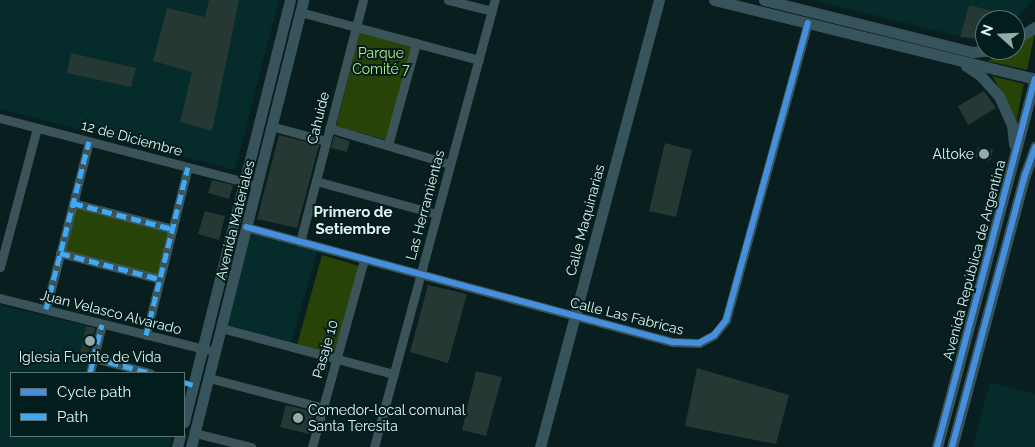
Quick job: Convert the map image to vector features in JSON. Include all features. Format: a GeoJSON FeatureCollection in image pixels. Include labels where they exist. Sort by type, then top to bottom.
{"type":"FeatureCollection","features":[{"type":"Feature","properties":{"kind":"main road","name":"Avenida Materiales"},"geometry":{"type":"LineString","coordinates":[[185,412],[188,383],[202,349],[290,0]]}},
{"type":"Feature","properties":{"kind":"main road","name":"Avenida Materiales"},"geometry":{"type":"LineString","coordinates":[[191,447],[303,0]]}},
{"type":"Feature","properties":{"kind":"main road","name":"Calle Maquinarias"},"geometry":{"type":"LineString","coordinates":[[540,447],[658,0]]}},
{"type":"Feature","properties":{"kind":"main road"},"geometry":{"type":"LineString","coordinates":[[714,0],[1035,79]]}},
{"type":"Feature","properties":{"kind":"main road"},"geometry":{"type":"LineString","coordinates":[[764,0],[975,52]]}},
{"type":"Feature","properties":{"kind":"main road"},"geometry":{"type":"LineString","coordinates":[[953,60],[980,75],[999,96],[1012,125],[1014,156]]}},
{"type":"Feature","properties":{"kind":"main road","name":"Avenida República de Argentina"},"geometry":{"type":"LineString","coordinates":[[937,447],[1035,79]]}},
{"type":"Feature","properties":{"kind":"main road","name":"Avenida República de Argentina"},"geometry":{"type":"LineString","coordinates":[[952,447],[1022,185],[1035,147]]}},
{"type":"Feature","properties":{"kind":"street","name":"Cahuide"},"geometry":{"type":"LineString","coordinates":[[300,242],[363,0]]}},
{"type":"Feature","properties":{"kind":"street"},"geometry":{"type":"LineString","coordinates":[[448,0],[492,11]]}},
{"type":"Feature","properties":{"kind":"street","name":"Las Herramientas"},"geometry":{"type":"LineString","coordinates":[[374,447],[495,0]]}},
{"type":"Feature","properties":{"kind":"street"},"geometry":{"type":"LineString","coordinates":[[300,12],[479,60]]}},
{"type":"Feature","properties":{"kind":"street","name":"Calle Las Fabricas"},"geometry":{"type":"LineString","coordinates":[[246,227],[682,344],[706,340],[720,329],[729,310],[808,24]]}},
{"type":"Feature","properties":{"kind":"street"},"geometry":{"type":"LineString","coordinates":[[388,145],[416,43]]}},
{"type":"Feature","properties":{"kind":"street","name":"12 de Diciembre"},"geometry":{"type":"LineString","coordinates":[[0,118],[256,185]]}},
{"type":"Feature","properties":{"kind":"street"},"geometry":{"type":"LineString","coordinates":[[271,126],[326,141]]}},
{"type":"Feature","properties":{"kind":"street"},"geometry":{"type":"LineString","coordinates":[[0,267],[37,128]]}},
{"type":"Feature","properties":{"kind":"street"},"geometry":{"type":"LineString","coordinates":[[329,128],[450,164]]}},
{"type":"Feature","properties":{"kind":"street"},"geometry":{"type":"LineString","coordinates":[[46,309],[89,141]]}},
{"type":"Feature","properties":{"kind":"street"},"geometry":{"type":"LineString","coordinates":[[146,335],[188,167]]}},
{"type":"Feature","properties":{"kind":"street"},"geometry":{"type":"LineString","coordinates":[[316,181],[437,214]]}},
{"type":"Feature","properties":{"kind":"street"},"geometry":{"type":"LineString","coordinates":[[73,203],[173,228]]}},
{"type":"Feature","properties":{"kind":"street"},"geometry":{"type":"LineString","coordinates":[[60,254],[160,279]]}},
{"type":"Feature","properties":{"kind":"street","name":"Pasaje 10"},"geometry":{"type":"LineString","coordinates":[[312,447],[364,259]]}},
{"type":"Feature","properties":{"kind":"street","name":"Juan Velasco Alvarado"},"geometry":{"type":"LineString","coordinates":[[0,298],[215,352]]}},
{"type":"Feature","properties":{"kind":"street"},"geometry":{"type":"LineString","coordinates":[[90,372],[102,324]]}},
{"type":"Feature","properties":{"kind":"street"},"geometry":{"type":"LineString","coordinates":[[221,328],[394,374]]}},
{"type":"Feature","properties":{"kind":"street"},"geometry":{"type":"LineString","coordinates":[[94,358],[146,372]]}},
{"type":"Feature","properties":{"kind":"street"},"geometry":{"type":"LineString","coordinates":[[209,378],[323,408]]}},
{"type":"Feature","properties":{"kind":"street"},"geometry":{"type":"LineString","coordinates":[[195,433],[252,447]]}},
{"type":"Feature","properties":{"kind":"shaded area"},"geometry":{"type":"Polygon","coordinates":[[[0,0],[279,0],[235,170],[0,109],[0,0]]]}},
{"type":"Feature","properties":{"kind":"shaded area"},"geometry":{"type":"Polygon","coordinates":[[[813,0],[1033,0],[1024,10],[975,10],[975,40],[813,0]]]}},
{"type":"Feature","properties":{"kind":"shaded area"},"geometry":{"type":"Polygon","coordinates":[[[250,227],[319,246],[291,344],[225,325],[250,227]]]}},
{"type":"Feature","properties":{"kind":"shaded area"},"geometry":{"type":"Polygon","coordinates":[[[0,305],[100,329],[89,372],[10,372],[10,437],[172,437],[169,447],[0,447],[0,305]]]}},
{"type":"Feature","properties":{"kind":"shaded area"},"geometry":{"type":"Polygon","coordinates":[[[990,382],[1035,394],[1035,447],[973,447],[990,382]]]}},
{"type":"Feature","properties":{"kind":"green space","name":"Parque Comité 7"},"geometry":{"type":"Polygon","coordinates":[[[361,27],[415,41],[386,140],[336,126],[361,27]]]}},
{"type":"Feature","properties":{"kind":"green space"},"geometry":{"type":"Polygon","coordinates":[[[1035,33],[1027,70],[987,61],[1025,60],[1025,40],[1035,33]]]}},
{"type":"Feature","properties":{"kind":"green space"},"geometry":{"type":"Polygon","coordinates":[[[992,76],[1024,84],[1015,128],[1008,102],[992,76]]]}},
{"type":"Feature","properties":{"kind":"green space"},"geometry":{"type":"Polygon","coordinates":[[[75,205],[170,230],[158,276],[62,253],[75,205]]]}},
{"type":"Feature","properties":{"kind":"green space"},"geometry":{"type":"Polygon","coordinates":[[[322,255],[359,266],[334,355],[297,345],[322,255]]]}},
{"type":"Feature","properties":{"kind":"building"},"geometry":{"type":"Polygon","coordinates":[[[209,0],[239,0],[212,131],[180,122],[192,72],[153,61],[167,8],[205,17],[209,0]]]}},
{"type":"Feature","properties":{"kind":"building"},"geometry":{"type":"Polygon","coordinates":[[[969,5],[988,10],[975,10],[975,38],[960,37],[969,5]]]}},
{"type":"Feature","properties":{"kind":"building"},"geometry":{"type":"Polygon","coordinates":[[[71,53],[136,68],[131,87],[67,73],[71,53]]]}},
{"type":"Feature","properties":{"kind":"building"},"geometry":{"type":"Polygon","coordinates":[[[984,91],[996,108],[968,125],[958,106],[984,91]]]}},
{"type":"Feature","properties":{"kind":"building"},"geometry":{"type":"Polygon","coordinates":[[[279,135],[319,145],[297,228],[257,219],[279,135]]]}},
{"type":"Feature","properties":{"kind":"building"},"geometry":{"type":"Polygon","coordinates":[[[334,136],[350,141],[347,152],[331,148],[334,136]]]}},
{"type":"Feature","properties":{"kind":"building"},"geometry":{"type":"Polygon","coordinates":[[[665,143],[692,150],[676,217],[649,211],[665,143]]]}},
{"type":"Feature","properties":{"kind":"building","name":"Altoke"},"geometry":{"type":"Polygon","coordinates":[[[978,147],[993,150],[990,161],[975,157],[978,147]]]}},
{"type":"Feature","properties":{"kind":"building"},"geometry":{"type":"Polygon","coordinates":[[[212,180],[233,185],[229,199],[208,193],[212,180]]]}},
{"type":"Feature","properties":{"kind":"building"},"geometry":{"type":"Polygon","coordinates":[[[205,211],[225,216],[219,240],[198,234],[205,211]]]}},
{"type":"Feature","properties":{"kind":"building"},"geometry":{"type":"Polygon","coordinates":[[[428,285],[467,294],[448,363],[410,352],[428,285]]]}},
{"type":"Feature","properties":{"kind":"building"},"geometry":{"type":"Polygon","coordinates":[[[86,326],[95,328],[88,355],[80,353],[86,326]]]}},
{"type":"Feature","properties":{"kind":"building"},"geometry":{"type":"Polygon","coordinates":[[[697,368],[789,395],[776,444],[685,426],[697,368]]]}},
{"type":"Feature","properties":{"kind":"building"},"geometry":{"type":"Polygon","coordinates":[[[476,371],[502,377],[486,436],[462,430],[476,371]]]}},
{"type":"Feature","properties":{"kind":"building","name":"Comedor-local comunal Santa Teresita"},"geometry":{"type":"Polygon","coordinates":[[[286,405],[315,412],[309,434],[280,427],[286,405]]]}},
{"type":"Feature","properties":{"kind":"marked path"},"geometry":{"type":"LineString","coordinates":[[46,309],[89,141]]}},
{"type":"Feature","properties":{"kind":"marked path"},"geometry":{"type":"LineString","coordinates":[[146,335],[188,167]]}},
{"type":"Feature","properties":{"kind":"marked path"},"geometry":{"type":"LineString","coordinates":[[73,203],[173,229]]}},
{"type":"Feature","properties":{"kind":"marked path"},"geometry":{"type":"LineString","coordinates":[[60,253],[160,279]]}},
{"type":"Feature","properties":{"kind":"marked path"},"geometry":{"type":"LineString","coordinates":[[90,372],[102,324]]}},
{"type":"Feature","properties":{"kind":"marked path"},"geometry":{"type":"LineString","coordinates":[[94,358],[146,372]]}},
{"type":"Feature","properties":{"kind":"marked path"},"geometry":{"type":"LineString","coordinates":[[185,382],[193,385]]}},
{"type":"Feature","properties":{"kind":"cycle path"},"geometry":{"type":"LineString","coordinates":[[246,227],[673,342],[699,343],[714,335],[726,320],[808,23]]}},
{"type":"Feature","properties":{"kind":"cycle path"},"geometry":{"type":"LineString","coordinates":[[937,447],[1035,79]]}},
{"type":"Feature","properties":{"kind":"cycle path"},"geometry":{"type":"LineString","coordinates":[[952,447],[1025,175],[1035,147]]}},
{"type":"Feature","properties":{"kind":"place","name":"Altoke"},"geometry":{"type":"Point","coordinates":[984,154]}},
{"type":"Feature","properties":{"kind":"place","name":"Iglesia Fuente de Vida"},"geometry":{"type":"Point","coordinates":[90,341]}},
{"type":"Feature","properties":{"kind":"place","name":"Comedor-local comunal Santa Teresita"},"geometry":{"type":"Point","coordinates":[298,418]}},
{"type":"Feature","properties":{"kind":"district","name":"Primero de Setiembre"},"geometry":{"type":"Point","coordinates":[353,220]}}]}
